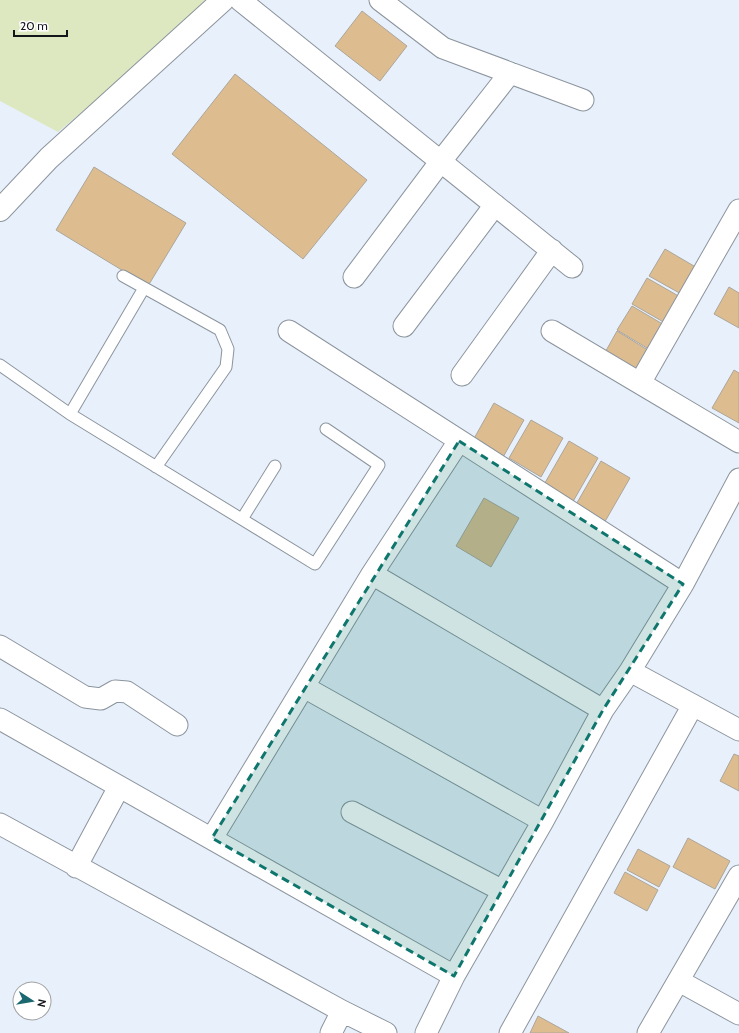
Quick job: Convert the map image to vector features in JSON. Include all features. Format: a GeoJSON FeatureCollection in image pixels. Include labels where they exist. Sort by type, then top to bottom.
{"type":"FeatureCollection","features":[{"type":"Feature","properties":{"kind":"street"},"geometry":{"type":"LineString","coordinates":[[0,210],[49,158],[223,0]]}},
{"type":"Feature","properties":{"kind":"street"},"geometry":{"type":"LineString","coordinates":[[240,0],[572,267]]}},
{"type":"Feature","properties":{"kind":"street"},"geometry":{"type":"LineString","coordinates":[[380,0],[443,48],[583,100]]}},
{"type":"Feature","properties":{"kind":"street"},"geometry":{"type":"LineString","coordinates":[[354,277],[441,161],[510,73]]}},
{"type":"Feature","properties":{"kind":"street"},"geometry":{"type":"LineString","coordinates":[[404,326],[495,205]]}},
{"type":"Feature","properties":{"kind":"street"},"geometry":{"type":"LineString","coordinates":[[640,383],[739,210]]}},
{"type":"Feature","properties":{"kind":"street"},"geometry":{"type":"LineString","coordinates":[[462,375],[552,250]]}},
{"type":"Feature","properties":{"kind":"street"},"geometry":{"type":"LineString","coordinates":[[289,331],[683,584]]}},
{"type":"Feature","properties":{"kind":"street"},"geometry":{"type":"LineString","coordinates":[[552,331],[739,442]]}},
{"type":"Feature","properties":{"kind":"street"},"geometry":{"type":"LineString","coordinates":[[212,838],[372,574],[459,441]]}},
{"type":"Feature","properties":{"kind":"street"},"geometry":{"type":"LineString","coordinates":[[426,1033],[454,976],[543,821],[604,710],[630,671],[683,584],[739,479]]}},
{"type":"Feature","properties":{"kind":"street"},"geometry":{"type":"LineString","coordinates":[[372,574],[604,710]]}},
{"type":"Feature","properties":{"kind":"street"},"geometry":{"type":"LineString","coordinates":[[0,646],[85,697],[101,700],[115,691],[128,692],[177,725]]}},
{"type":"Feature","properties":{"kind":"street"},"geometry":{"type":"LineString","coordinates":[[630,671],[739,730]]}},
{"type":"Feature","properties":{"kind":"street"},"geometry":{"type":"LineString","coordinates":[[304,687],[543,821]]}},
{"type":"Feature","properties":{"kind":"street"},"geometry":{"type":"LineString","coordinates":[[510,1033],[693,705]]}},
{"type":"Feature","properties":{"kind":"street"},"geometry":{"type":"LineString","coordinates":[[0,719],[454,976]]}},
{"type":"Feature","properties":{"kind":"street"},"geometry":{"type":"LineString","coordinates":[[76,867],[119,787]]}},
{"type":"Feature","properties":{"kind":"street"},"geometry":{"type":"LineString","coordinates":[[352,812],[503,891]]}},
{"type":"Feature","properties":{"kind":"street"},"geometry":{"type":"LineString","coordinates":[[0,824],[76,867],[342,1011],[386,1033]]}},
{"type":"Feature","properties":{"kind":"street"},"geometry":{"type":"LineString","coordinates":[[648,1033],[679,981],[733,899],[739,876]]}},
{"type":"Feature","properties":{"kind":"street"},"geometry":{"type":"LineString","coordinates":[[679,981],[739,1014]]}},
{"type":"Feature","properties":{"kind":"street"},"geometry":{"type":"LineString","coordinates":[[331,1033],[342,1011]]}},
{"type":"Feature","properties":{"kind":"lane"},"geometry":{"type":"LineString","coordinates":[[124,276],[220,330],[228,349],[226,366],[156,467]]}},
{"type":"Feature","properties":{"kind":"lane"},"geometry":{"type":"LineString","coordinates":[[70,414],[144,288]]}},
{"type":"Feature","properties":{"kind":"lane"},"geometry":{"type":"LineString","coordinates":[[0,365],[70,414],[315,564],[379,465],[326,429]]}},
{"type":"Feature","properties":{"kind":"lane"},"geometry":{"type":"LineString","coordinates":[[242,519],[275,466]]}},
{"type":"Feature","properties":{"kind":"highlighted area"},"geometry":{"type":"Polygon","coordinates":[[[459,441],[683,584],[603,710],[454,976],[212,838],[459,441]]]}},
{"type":"Feature","properties":{"kind":"green space"},"geometry":{"type":"Polygon","coordinates":[[[0,0],[216,0],[58,132],[0,101],[0,0]]]}},
{"type":"Feature","properties":{"kind":"building"},"geometry":{"type":"Polygon","coordinates":[[[362,11],[407,46],[380,81],[335,46],[362,11]]]}},
{"type":"Feature","properties":{"kind":"building"},"geometry":{"type":"Polygon","coordinates":[[[235,74],[367,180],[303,259],[172,154],[235,74]]]}},
{"type":"Feature","properties":{"kind":"building"},"geometry":{"type":"Polygon","coordinates":[[[94,167],[186,223],[148,286],[56,230],[94,167]]]}},
{"type":"Feature","properties":{"kind":"building"},"geometry":{"type":"Polygon","coordinates":[[[665,249],[699,269],[683,295],[649,276],[665,249]]]}},
{"type":"Feature","properties":{"kind":"building"},"geometry":{"type":"Polygon","coordinates":[[[647,278],[682,298],[667,324],[632,304],[647,278]]]}},
{"type":"Feature","properties":{"kind":"building"},"geometry":{"type":"Polygon","coordinates":[[[729,287],[739,293],[739,328],[714,314],[729,287]]]}},
{"type":"Feature","properties":{"kind":"building"},"geometry":{"type":"Polygon","coordinates":[[[632,306],[666,326],[652,351],[617,330],[632,306]]]}},
{"type":"Feature","properties":{"kind":"building"},"geometry":{"type":"Polygon","coordinates":[[[617,331],[651,352],[637,376],[603,356],[617,331]]]}},
{"type":"Feature","properties":{"kind":"building"},"geometry":{"type":"Polygon","coordinates":[[[734,370],[739,373],[739,423],[712,408],[734,370]]]}},
{"type":"Feature","properties":{"kind":"building"},"geometry":{"type":"Polygon","coordinates":[[[494,403],[524,420],[502,459],[472,442],[494,403]]]}},
{"type":"Feature","properties":{"kind":"building"},"geometry":{"type":"Polygon","coordinates":[[[531,420],[563,438],[541,477],[509,458],[531,420]]]}},
{"type":"Feature","properties":{"kind":"building"},"geometry":{"type":"Polygon","coordinates":[[[569,441],[598,458],[571,505],[542,488],[569,441]]]}},
{"type":"Feature","properties":{"kind":"building"},"geometry":{"type":"Polygon","coordinates":[[[601,461],[630,478],[603,525],[574,508],[601,461]]]}},
{"type":"Feature","properties":{"kind":"building"},"geometry":{"type":"Polygon","coordinates":[[[484,498],[519,518],[491,567],[456,546],[484,498]]]}},
{"type":"Feature","properties":{"kind":"building"},"geometry":{"type":"Polygon","coordinates":[[[734,754],[739,756],[739,791],[720,781],[734,754]]]}},
{"type":"Feature","properties":{"kind":"building"},"geometry":{"type":"Polygon","coordinates":[[[688,838],[730,861],[715,889],[673,867],[688,838]]]}},
{"type":"Feature","properties":{"kind":"building"},"geometry":{"type":"Polygon","coordinates":[[[638,849],[670,866],[659,887],[627,870],[638,849]]]}},
{"type":"Feature","properties":{"kind":"building"},"geometry":{"type":"Polygon","coordinates":[[[625,872],[658,890],[647,911],[614,893],[625,872]]]}},
{"type":"Feature","properties":{"kind":"building"},"geometry":{"type":"Polygon","coordinates":[[[538,1016],[569,1033],[530,1033],[538,1016]]]}}]}
